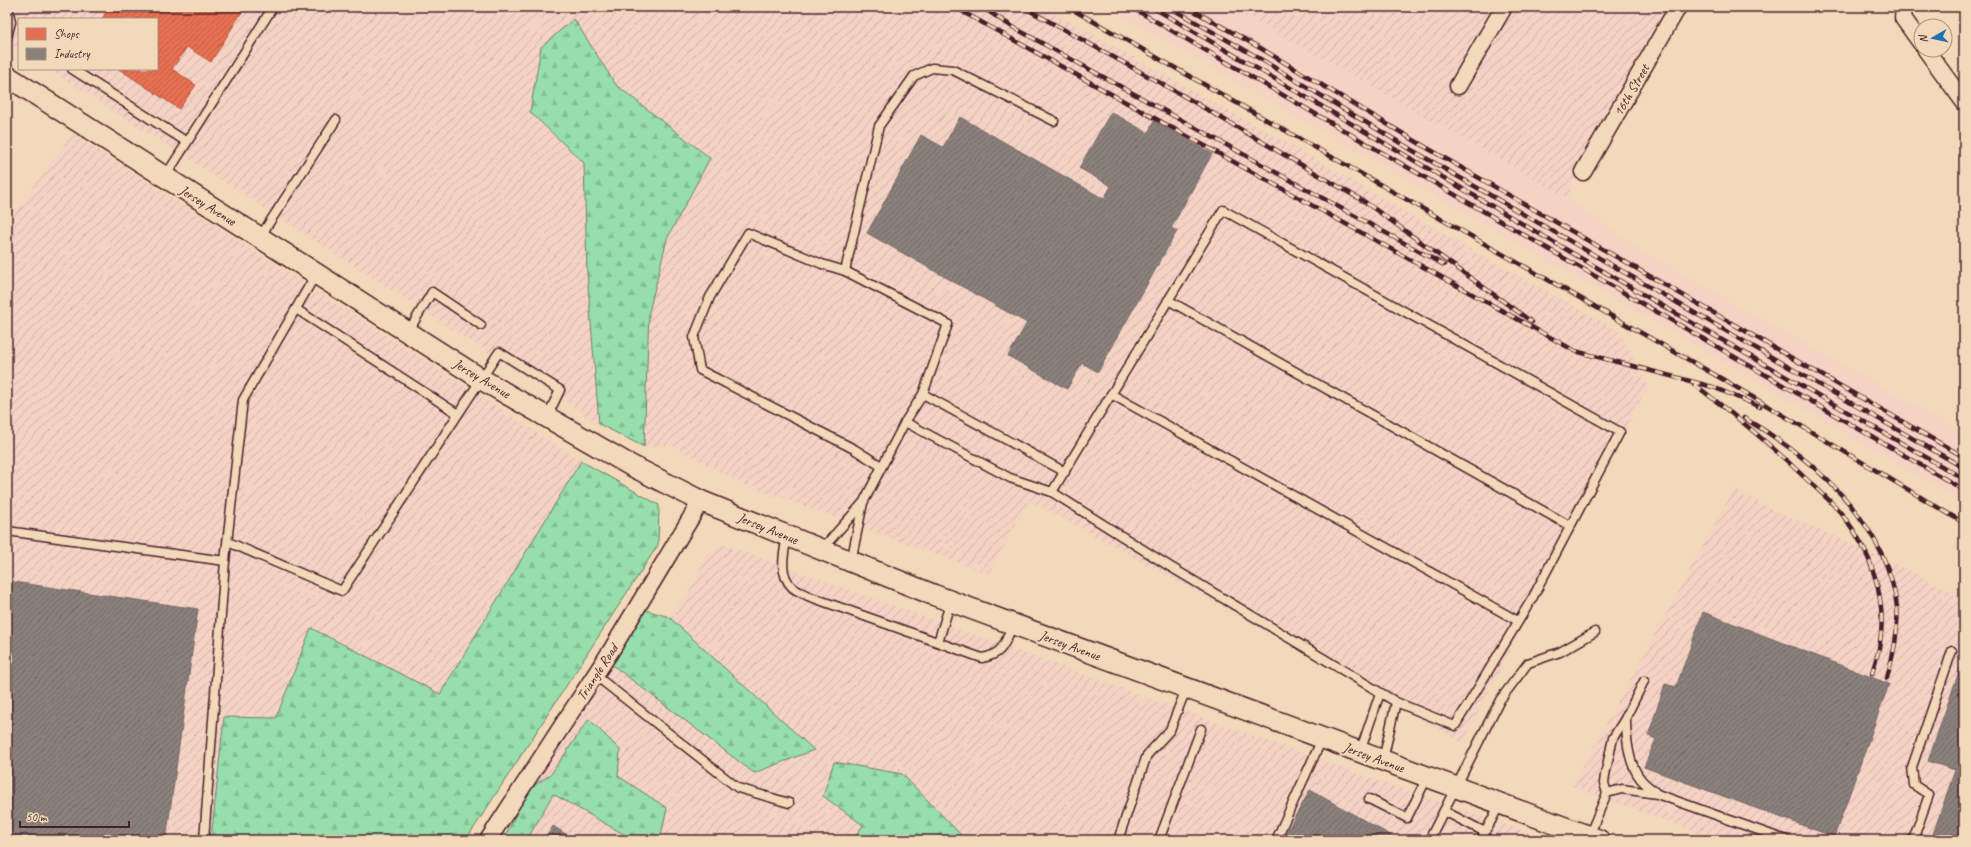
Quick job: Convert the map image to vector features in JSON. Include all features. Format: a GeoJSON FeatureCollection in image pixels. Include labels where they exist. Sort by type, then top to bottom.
{"type":"FeatureCollection","features":[{"type":"Feature","properties":{"kind":"street"},"geometry":{"type":"LineString","coordinates":[[1458,86],[1504,7]]}},
{"type":"Feature","properties":{"kind":"street","name":"16th Street"},"geometry":{"type":"LineString","coordinates":[[1583,172],[1678,7]]}},
{"type":"Feature","properties":{"kind":"street"},"geometry":{"type":"LineString","coordinates":[[1904,7],[1903,18],[1913,32]]}},
{"type":"Feature","properties":{"kind":"street"},"geometry":{"type":"LineString","coordinates":[[1932,58],[1964,102]]}},
{"type":"Feature","properties":{"kind":"street","name":"Jersey Avenue"},"geometry":{"type":"LineString","coordinates":[[7,76],[481,379],[630,465],[701,501],[951,601],[1594,838]]}},
{"type":"Feature","properties":{"kind":"street","name":"Triangle Road"},"geometry":{"type":"LineString","coordinates":[[488,840],[612,649],[701,501]]}},
{"type":"Feature","properties":{"kind":"lane"},"geometry":{"type":"LineString","coordinates":[[7,37],[11,22],[8,7]]}},
{"type":"Feature","properties":{"kind":"lane"},"geometry":{"type":"LineString","coordinates":[[165,177],[273,7]]}},
{"type":"Feature","properties":{"kind":"lane"},"geometry":{"type":"LineString","coordinates":[[845,271],[878,126],[914,76],[932,68],[953,70],[1054,121]]}},
{"type":"Feature","properties":{"kind":"lane"},"geometry":{"type":"LineString","coordinates":[[74,70],[187,142]]}},
{"type":"Feature","properties":{"kind":"lane"},"geometry":{"type":"LineString","coordinates":[[260,237],[336,120]]}},
{"type":"Feature","properties":{"kind":"lane"},"geometry":{"type":"LineString","coordinates":[[905,422],[1010,478],[1052,492],[1169,566],[1380,693],[1396,702],[1455,726],[1518,621],[1620,432],[1223,210],[1052,492]]}},
{"type":"Feature","properties":{"kind":"lane"},"geometry":{"type":"LineString","coordinates":[[822,550],[862,503],[905,422],[923,394],[948,324],[845,271],[822,264],[748,233],[710,297],[694,336],[700,370],[854,448],[881,466]]}},
{"type":"Feature","properties":{"kind":"lane"},"geometry":{"type":"LineString","coordinates":[[204,840],[225,561],[243,400],[317,273]]}},
{"type":"Feature","properties":{"kind":"lane"},"geometry":{"type":"LineString","coordinates":[[408,332],[432,292],[481,324]]}},
{"type":"Feature","properties":{"kind":"lane"},"geometry":{"type":"LineString","coordinates":[[1168,300],[1570,526]]}},
{"type":"Feature","properties":{"kind":"lane"},"geometry":{"type":"LineString","coordinates":[[296,309],[458,414]]}},
{"type":"Feature","properties":{"kind":"lane"},"geometry":{"type":"LineString","coordinates":[[228,542],[342,591],[499,352],[560,390],[547,417]]}},
{"type":"Feature","properties":{"kind":"lane"},"geometry":{"type":"LineString","coordinates":[[923,394],[1065,472]]}},
{"type":"Feature","properties":{"kind":"lane"},"geometry":{"type":"LineString","coordinates":[[1111,394],[1518,621]]}},
{"type":"Feature","properties":{"kind":"lane"},"geometry":{"type":"LineString","coordinates":[[851,562],[862,503]]}},
{"type":"Feature","properties":{"kind":"lane"},"geometry":{"type":"LineString","coordinates":[[7,531],[225,561]]}},
{"type":"Feature","properties":{"kind":"lane"},"geometry":{"type":"LineString","coordinates":[[787,536],[783,566],[784,575],[792,587],[808,596],[982,658],[994,656],[1001,650],[1014,624]]}},
{"type":"Feature","properties":{"kind":"lane"},"geometry":{"type":"LineString","coordinates":[[938,642],[951,601]]}},
{"type":"Feature","properties":{"kind":"lane"},"geometry":{"type":"LineString","coordinates":[[1429,840],[1500,700],[1528,663],[1560,652],[1595,632]]}},
{"type":"Feature","properties":{"kind":"lane"},"geometry":{"type":"LineString","coordinates":[[1913,840],[1929,795],[1914,785],[1912,767],[1952,651]]}},
{"type":"Feature","properties":{"kind":"lane"},"geometry":{"type":"LineString","coordinates":[[595,674],[738,788],[789,802]]}},
{"type":"Feature","properties":{"kind":"lane"},"geometry":{"type":"LineString","coordinates":[[1594,838],[1607,793],[1604,783],[1604,775],[1613,738],[1626,717],[1644,681]]}},
{"type":"Feature","properties":{"kind":"lane"},"geometry":{"type":"LineString","coordinates":[[1118,840],[1147,755],[1170,730],[1186,688]]}},
{"type":"Feature","properties":{"kind":"lane"},"geometry":{"type":"LineString","coordinates":[[1360,752],[1380,693]]}},
{"type":"Feature","properties":{"kind":"lane"},"geometry":{"type":"LineString","coordinates":[[1383,760],[1396,702]]}},
{"type":"Feature","properties":{"kind":"lane"},"geometry":{"type":"LineString","coordinates":[[1626,717],[1626,734],[1632,760],[1639,778],[1657,794]]}},
{"type":"Feature","properties":{"kind":"lane"},"geometry":{"type":"LineString","coordinates":[[1159,840],[1201,729]]}},
{"type":"Feature","properties":{"kind":"lane"},"geometry":{"type":"LineString","coordinates":[[1276,840],[1322,738]]}},
{"type":"Feature","properties":{"kind":"lane"},"geometry":{"type":"LineString","coordinates":[[1369,799],[1408,818],[1427,777]]}},
{"type":"Feature","properties":{"kind":"lane"},"geometry":{"type":"LineString","coordinates":[[1607,793],[1622,789],[1657,794],[1786,840]]}},
{"type":"Feature","properties":{"kind":"lane"},"geometry":{"type":"LineString","coordinates":[[1444,811],[1483,836],[1500,804]]}},
{"type":"Feature","properties":{"kind":"shaded area"},"geometry":{"type":"Polygon","coordinates":[[[7,7],[1043,7],[1296,148],[1459,243],[1619,331],[1648,386],[1524,622],[1463,743],[1174,579],[1029,500],[991,570],[992,575],[743,484],[671,445],[644,447],[649,312],[667,239],[710,158],[616,85],[574,19],[530,112],[584,163],[587,272],[599,424],[51,70],[158,70],[158,18],[18,18],[18,49],[7,42],[7,7]]]}},
{"type":"Feature","properties":{"kind":"shaded area"},"geometry":{"type":"Polygon","coordinates":[[[1106,7],[1232,7],[1566,197],[1642,252],[1964,433],[1964,503],[1711,354],[1106,7]]]}},
{"type":"Feature","properties":{"kind":"shaded area"},"geometry":{"type":"Polygon","coordinates":[[[1232,7],[1675,7],[1566,197],[1232,7]]]}},
{"type":"Feature","properties":{"kind":"shaded area"},"geometry":{"type":"Polygon","coordinates":[[[73,134],[581,461],[439,694],[311,628],[276,718],[224,717],[211,840],[7,840],[7,222],[73,134]]]}},
{"type":"Feature","properties":{"kind":"shaded area"},"geometry":{"type":"Polygon","coordinates":[[[1734,489],[1781,514],[1842,539],[1959,595],[1964,593],[1964,840],[1718,840],[1572,786],[1734,489]]]}},
{"type":"Feature","properties":{"kind":"shaded area"},"geometry":{"type":"Polygon","coordinates":[[[725,545],[1368,777],[1550,840],[966,840],[835,762],[824,796],[863,825],[853,840],[488,840],[600,656],[754,773],[814,750],[669,617],[693,586],[707,553],[725,545]]]}},
{"type":"Feature","properties":{"kind":"green space"},"geometry":{"type":"Polygon","coordinates":[[[574,19],[616,85],[710,158],[667,239],[649,312],[644,447],[599,424],[587,272],[584,163],[530,112],[541,47],[574,19]]]}},
{"type":"Feature","properties":{"kind":"green space"},"geometry":{"type":"Polygon","coordinates":[[[581,461],[659,505],[658,545],[466,840],[211,840],[224,717],[276,718],[311,628],[440,694],[581,461]]]}},
{"type":"Feature","properties":{"kind":"green space"},"geometry":{"type":"Polygon","coordinates":[[[646,610],[669,617],[814,750],[754,773],[611,664],[646,610]]]}},
{"type":"Feature","properties":{"kind":"green space"},"geometry":{"type":"Polygon","coordinates":[[[589,719],[620,750],[618,776],[667,808],[660,840],[634,840],[553,794],[527,840],[503,840],[529,789],[551,774],[589,719]]]}},
{"type":"Feature","properties":{"kind":"green space"},"geometry":{"type":"Polygon","coordinates":[[[834,762],[902,774],[966,840],[853,840],[863,825],[823,796],[834,762]]]}},
{"type":"Feature","properties":{"kind":"building: Shops"},"geometry":{"type":"Polygon","coordinates":[[[109,7],[245,7],[211,62],[187,47],[172,69],[196,85],[179,109],[120,70],[158,70],[158,18],[103,18],[109,7]]]}},
{"type":"Feature","properties":{"kind":"building: Industry"},"geometry":{"type":"Polygon","coordinates":[[[1111,112],[1148,133],[1154,121],[1212,154],[1171,228],[1177,231],[1098,372],[1082,363],[1067,389],[1008,356],[1027,323],[867,233],[921,135],[943,147],[960,117],[1104,199],[1111,186],[1079,168],[1111,112]]]}},
{"type":"Feature","properties":{"kind":"building: Industry"},"geometry":{"type":"Polygon","coordinates":[[[7,581],[198,609],[166,840],[7,840],[7,581]]]}},
{"type":"Feature","properties":{"kind":"building: Industry"},"geometry":{"type":"Polygon","coordinates":[[[1703,612],[1889,684],[1834,837],[1644,767],[1656,739],[1648,736],[1665,684],[1676,687],[1703,612]]]}},
{"type":"Feature","properties":{"kind":"building: Industry"},"geometry":{"type":"Polygon","coordinates":[[[1963,660],[1964,840],[1931,840],[1955,770],[1928,761],[1963,660]]]}},
{"type":"Feature","properties":{"kind":"building: Industry"},"geometry":{"type":"Polygon","coordinates":[[[1310,790],[1399,840],[1282,840],[1310,790]]]}},
{"type":"Feature","properties":{"kind":"building: Industry"},"geometry":{"type":"Polygon","coordinates":[[[553,826],[575,840],[545,840],[553,826]]]}},
{"type":"Feature","properties":{"kind":"railway"},"geometry":{"type":"LineString","coordinates":[[956,7],[1575,351],[1713,387],[1760,407]]}},
{"type":"Feature","properties":{"kind":"railway"},"geometry":{"type":"LineString","coordinates":[[982,7],[1011,26],[1444,265]]}},
{"type":"Feature","properties":{"kind":"railway"},"geometry":{"type":"LineString","coordinates":[[1023,7],[1182,95],[1365,202],[1532,322]]}},
{"type":"Feature","properties":{"kind":"railway"},"geometry":{"type":"LineString","coordinates":[[1068,7],[1724,380],[1964,523]]}},
{"type":"Feature","properties":{"kind":"railway"},"geometry":{"type":"LineString","coordinates":[[1131,7],[1964,490]]}},
{"type":"Feature","properties":{"kind":"railway"},"geometry":{"type":"LineString","coordinates":[[1152,7],[1656,302],[1964,479]]}},
{"type":"Feature","properties":{"kind":"railway"},"geometry":{"type":"LineString","coordinates":[[1169,7],[1257,57],[1417,153],[1964,468]]}},
{"type":"Feature","properties":{"kind":"railway"},"geometry":{"type":"LineString","coordinates":[[1187,7],[1262,49],[1422,145],[1964,457]]}},
{"type":"Feature","properties":{"kind":"railway"},"geometry":{"type":"LineString","coordinates":[[1694,384],[1750,428],[1777,452],[1835,506],[1854,530],[1869,560],[1879,593],[1882,626],[1872,674]]}},
{"type":"Feature","properties":{"kind":"railway"},"geometry":{"type":"LineString","coordinates":[[1744,418],[1770,434],[1820,473],[1843,496],[1862,521],[1879,548],[1890,576],[1897,607],[1896,634],[1887,678]]}}]}
